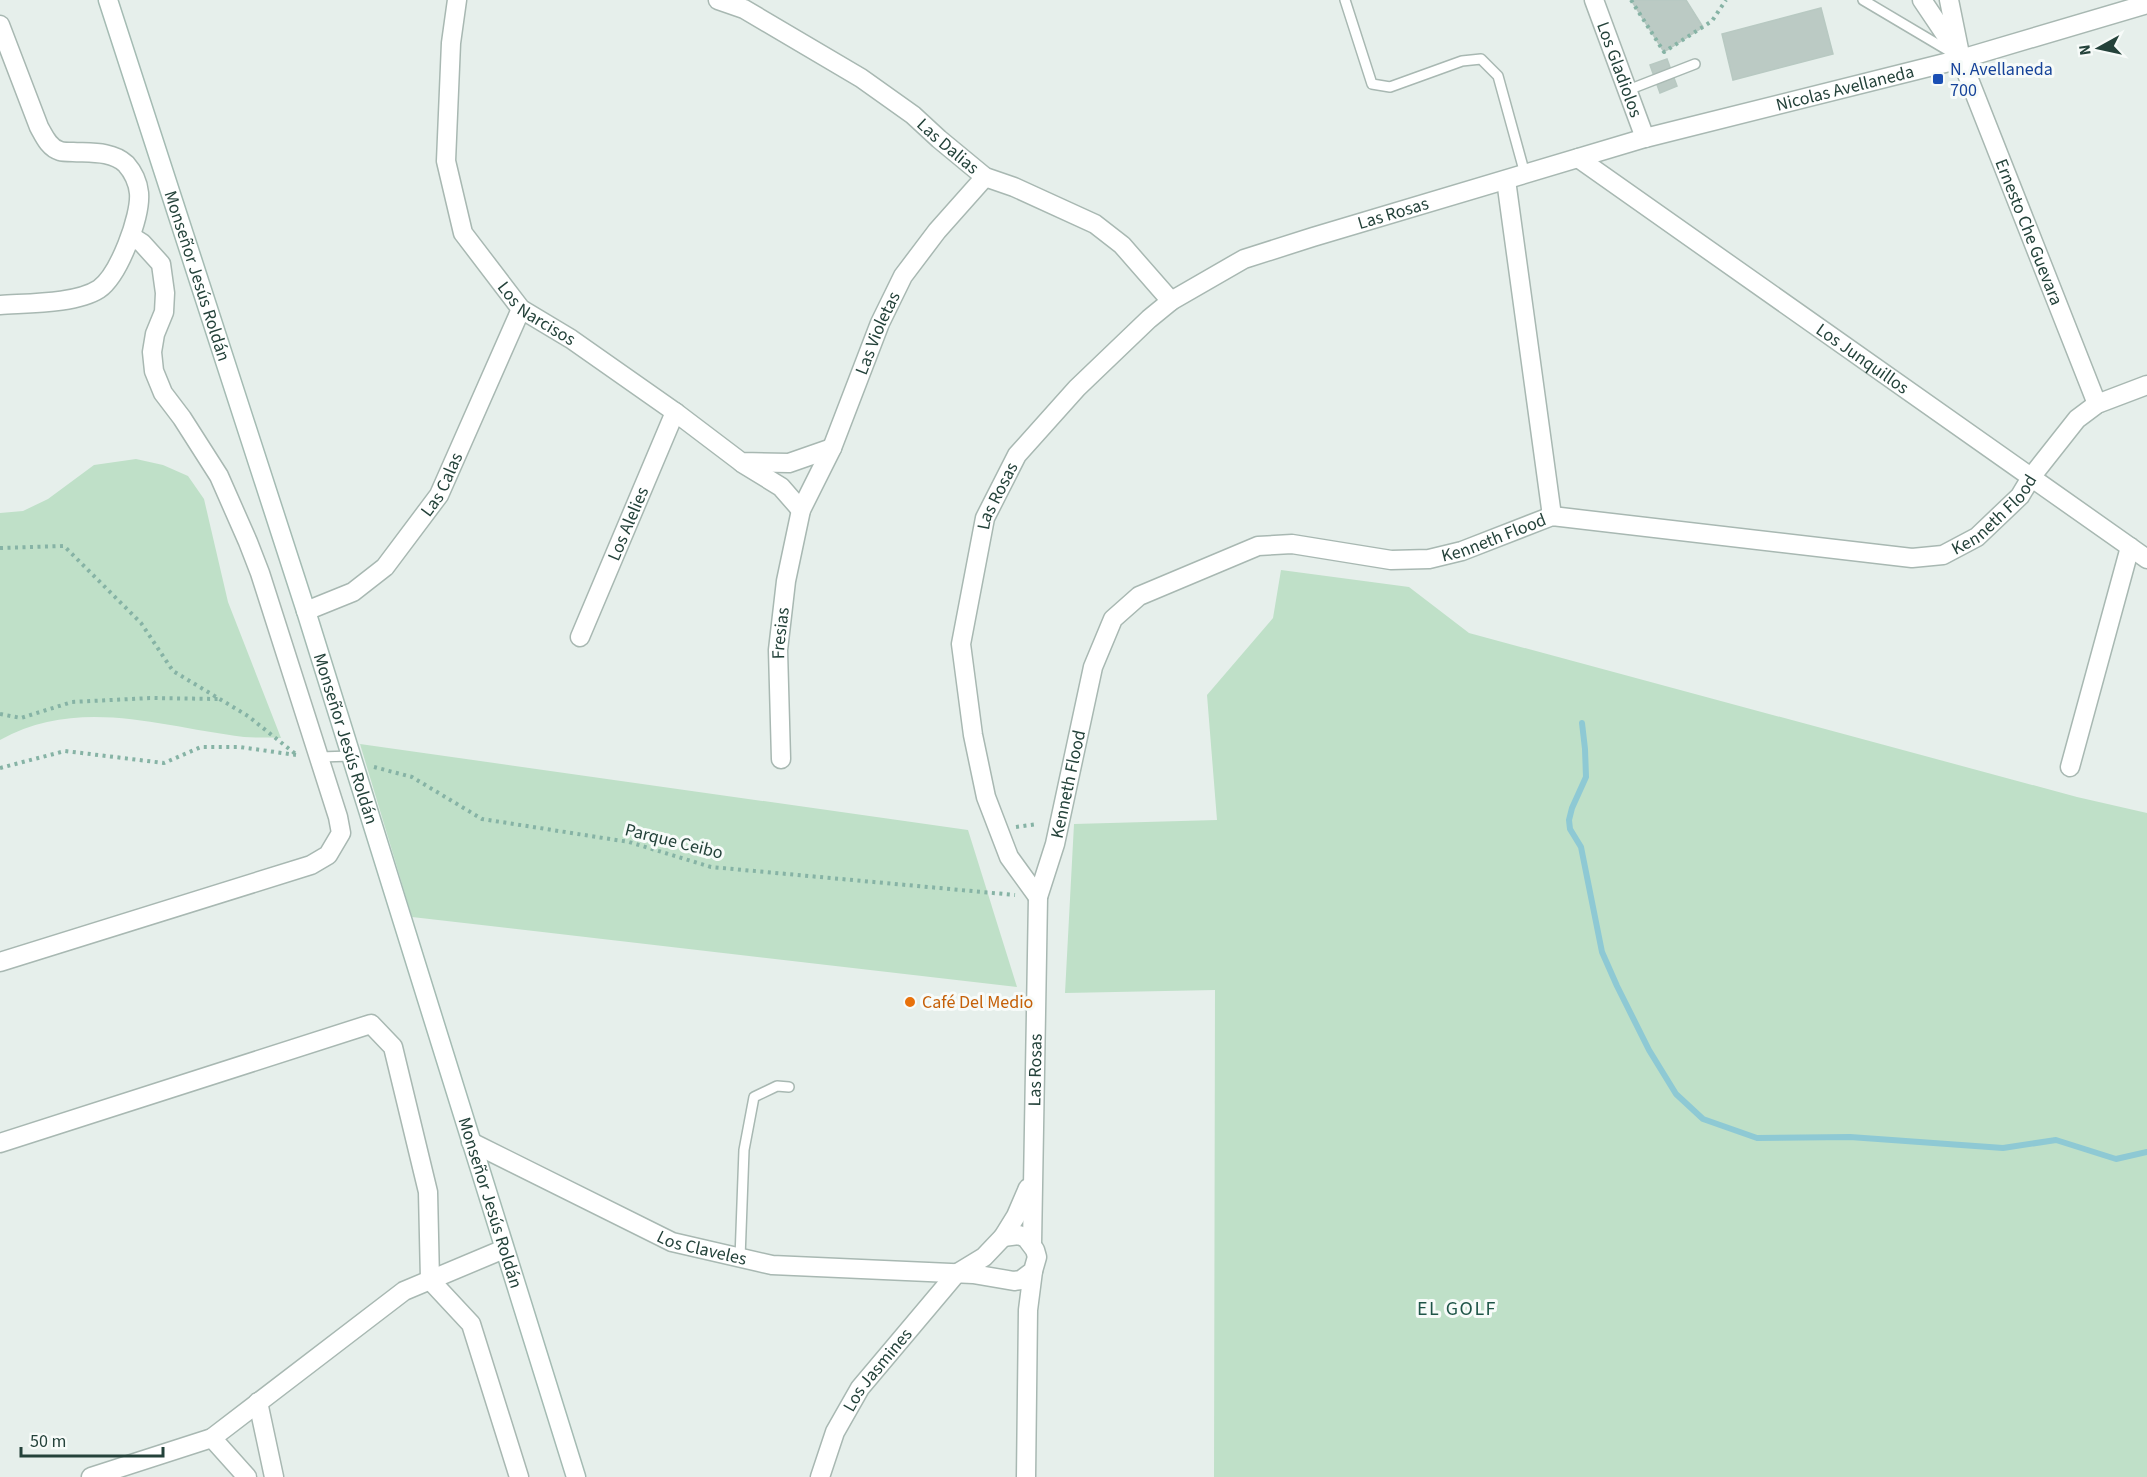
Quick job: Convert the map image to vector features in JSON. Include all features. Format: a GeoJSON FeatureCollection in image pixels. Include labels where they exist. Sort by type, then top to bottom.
{"type":"FeatureCollection","features":[{"type":"Feature","properties":{"kind":"street","name":"Monseñor Jesús Roldán"},"geometry":{"type":"LineString","coordinates":[[108,0],[306,611],[576,1477]]}},
{"type":"Feature","properties":{"kind":"street","name":"Los Narcisos"},"geometry":{"type":"LineString","coordinates":[[457,0],[451,43],[446,161],[463,234],[521,309],[571,339],[675,412],[741,462],[781,488],[801,510]]}},
{"type":"Feature","properties":{"kind":"street","name":"Las Dalias"},"geometry":{"type":"LineString","coordinates":[[718,0],[744,9],[861,78],[913,115],[985,177],[1014,187],[1095,224],[1122,245],[1171,301]]}},
{"type":"Feature","properties":{"kind":"street","name":"Los Gladiolos"},"geometry":{"type":"LineString","coordinates":[[1594,0],[1645,138]]}},
{"type":"Feature","properties":{"kind":"street"},"geometry":{"type":"LineString","coordinates":[[1922,0],[1961,58]]}},
{"type":"Feature","properties":{"kind":"street"},"geometry":{"type":"LineString","coordinates":[[1949,0],[1961,58]]}},
{"type":"Feature","properties":{"kind":"street","name":"Nicolas Avellaneda"},"geometry":{"type":"LineString","coordinates":[[1645,138],[1961,58],[2147,4]]}},
{"type":"Feature","properties":{"kind":"street"},"geometry":{"type":"LineString","coordinates":[[0,25],[39,127],[48,142],[59,151],[113,155],[135,176],[139,194],[131,237],[113,274],[100,288],[85,295],[63,299],[0,305]]}},
{"type":"Feature","properties":{"kind":"street","name":"Ernesto Che Guevara"},"geometry":{"type":"LineString","coordinates":[[1961,58],[2097,404]]}},
{"type":"Feature","properties":{"kind":"street","name":"Las Rosas"},"geometry":{"type":"LineString","coordinates":[[1032,1244],[1038,897],[1009,857],[986,797],[973,735],[961,644],[984,518],[1017,455],[1077,388],[1149,319],[1171,301],[1244,259],[1645,138]]}},
{"type":"Feature","properties":{"kind":"street","name":"Los Junquillos"},"geometry":{"type":"LineString","coordinates":[[1578,158],[2147,559]]}},
{"type":"Feature","properties":{"kind":"street","name":"Las Violetas"},"geometry":{"type":"LineString","coordinates":[[801,510],[832,448],[880,323],[903,276],[937,231],[985,177]]}},
{"type":"Feature","properties":{"kind":"street"},"geometry":{"type":"LineString","coordinates":[[1506,180],[1552,516]]}},
{"type":"Feature","properties":{"kind":"street"},"geometry":{"type":"LineString","coordinates":[[0,962],[311,865],[328,855],[341,833],[320,757],[248,542],[219,476],[163,393],[154,371],[152,352],[155,334],[164,312],[165,292],[161,264],[142,243],[131,237]]}},
{"type":"Feature","properties":{"kind":"street","name":"Las Calas"},"geometry":{"type":"LineString","coordinates":[[306,611],[353,592],[385,567],[439,495],[521,309]]}},
{"type":"Feature","properties":{"kind":"street","name":"Kenneth Flood"},"geometry":{"type":"LineString","coordinates":[[1038,897],[1055,844],[1093,667],[1113,620],[1138,596],[1258,546],[1293,544],[1391,560],[1429,559],[1462,550],[1552,516],[1912,558],[1943,555],[1977,537],[2020,496],[2032,476],[2078,419],[2097,404],[2147,385]]}},
{"type":"Feature","properties":{"kind":"street","name":"Los Alelies"},"geometry":{"type":"LineString","coordinates":[[580,636],[675,412]]}},
{"type":"Feature","properties":{"kind":"street"},"geometry":{"type":"LineString","coordinates":[[741,462],[789,463],[832,448]]}},
{"type":"Feature","properties":{"kind":"street","name":"Fresias"},"geometry":{"type":"LineString","coordinates":[[781,759],[778,650],[786,581],[801,510]]}},
{"type":"Feature","properties":{"kind":"street"},"geometry":{"type":"LineString","coordinates":[[2070,767],[2130,547]]}},
{"type":"Feature","properties":{"kind":"street"},"geometry":{"type":"LineString","coordinates":[[0,1143],[371,1024],[393,1047],[428,1192],[430,1280],[471,1324],[519,1477]]}},
{"type":"Feature","properties":{"kind":"street","name":"Los Claveles"},"geometry":{"type":"LineString","coordinates":[[471,1142],[672,1242],[772,1265],[987,1275],[1006,1280]]}},
{"type":"Feature","properties":{"kind":"street"},"geometry":{"type":"LineString","coordinates":[[1028,1310],[1006,1280],[994,1270],[991,1255],[1016,1216],[1032,1178]]}},
{"type":"Feature","properties":{"kind":"street"},"geometry":{"type":"LineString","coordinates":[[998,1242],[1019,1235],[1032,1244],[1037,1257],[1028,1310],[1026,1477]]}},
{"type":"Feature","properties":{"kind":"street","name":"Los Jasmines"},"geometry":{"type":"LineString","coordinates":[[820,1477],[835,1432],[860,1388],[956,1274],[976,1263],[998,1242]]}},
{"type":"Feature","properties":{"kind":"street"},"geometry":{"type":"LineString","coordinates":[[91,1477],[212,1438],[404,1291],[504,1249]]}},
{"type":"Feature","properties":{"kind":"street"},"geometry":{"type":"LineString","coordinates":[[1006,1280],[1021,1280],[1033,1271]]}},
{"type":"Feature","properties":{"kind":"street"},"geometry":{"type":"LineString","coordinates":[[917,1272],[928,1289],[924,1311]]}},
{"type":"Feature","properties":{"kind":"street"},"geometry":{"type":"LineString","coordinates":[[258,1402],[274,1477]]}},
{"type":"Feature","properties":{"kind":"street"},"geometry":{"type":"LineString","coordinates":[[212,1438],[247,1477]]}},
{"type":"Feature","properties":{"kind":"lane"},"geometry":{"type":"LineString","coordinates":[[1345,0],[1372,84],[1390,87],[1462,61],[1481,59],[1492,68],[1498,76],[1525,174]]}},
{"type":"Feature","properties":{"kind":"lane"},"geometry":{"type":"LineString","coordinates":[[1863,0],[1961,58]]}},
{"type":"Feature","properties":{"kind":"lane"},"geometry":{"type":"LineString","coordinates":[[1628,90],[1695,64]]}},
{"type":"Feature","properties":{"kind":"lane"},"geometry":{"type":"LineString","coordinates":[[320,757],[352,758]]}},
{"type":"Feature","properties":{"kind":"lane"},"geometry":{"type":"LineString","coordinates":[[740,1258],[744,1150],[754,1097],[777,1086],[789,1087]]}},
{"type":"Feature","properties":{"kind":"path"},"geometry":{"type":"LineString","coordinates":[[1631,0],[1664,52],[1712,21],[1726,0]]}},
{"type":"Feature","properties":{"kind":"path"},"geometry":{"type":"LineString","coordinates":[[0,548],[64,546],[141,622],[173,672],[248,716],[298,756]]}},
{"type":"Feature","properties":{"kind":"path"},"geometry":{"type":"LineString","coordinates":[[0,714],[21,718],[72,702],[150,698],[219,699]]}},
{"type":"Feature","properties":{"kind":"path"},"geometry":{"type":"LineString","coordinates":[[0,768],[65,751],[164,763],[201,747],[240,747],[320,757]]}},
{"type":"Feature","properties":{"kind":"path","name":"Parque Ceibo"},"geometry":{"type":"LineString","coordinates":[[352,758],[412,777],[482,819],[629,842],[711,867],[1038,897]]}},
{"type":"Feature","properties":{"kind":"path"},"geometry":{"type":"LineString","coordinates":[[1016,826],[1038,824]]}},
{"type":"Feature","properties":{"kind":"green space"},"geometry":{"type":"Polygon","coordinates":[[[136,459],[163,465],[188,476],[204,499],[228,602],[281,738],[244,737],[121,718],[90,717],[60,720],[30,727],[0,740],[0,513],[23,511],[48,499],[94,465],[136,459]]]}},
{"type":"Feature","properties":{"kind":"green space"},"geometry":{"type":"Polygon","coordinates":[[[1281,570],[1409,587],[1469,633],[2077,797],[2147,813],[2147,1477],[1214,1477],[1215,990],[1065,993],[1074,824],[1217,820],[1207,695],[1273,618],[1281,570]]]}},
{"type":"Feature","properties":{"kind":"green space"},"geometry":{"type":"Polygon","coordinates":[[[360,744],[968,830],[1017,987],[412,917],[360,744]]]}},
{"type":"Feature","properties":{"kind":"building"},"geometry":{"type":"Polygon","coordinates":[[[1631,0],[1686,0],[1703,27],[1664,52],[1631,0]]]}},
{"type":"Feature","properties":{"kind":"building"},"geometry":{"type":"Polygon","coordinates":[[[1821,8],[1833,54],[1733,80],[1722,34],[1821,8]]]}},
{"type":"Feature","properties":{"kind":"building"},"geometry":{"type":"Polygon","coordinates":[[[1667,59],[1677,86],[1660,93],[1650,65],[1667,59]]]}},
{"type":"Feature","properties":{"kind":"waterway"},"geometry":{"type":"LineString","coordinates":[[1582,723],[1586,777],[1569,820],[1570,829],[1581,847],[1602,952],[1649,1050],[1676,1094],[1703,1119],[1757,1138],[1850,1137],[2003,1148],[2056,1140],[2116,1159],[2147,1152]]}},
{"type":"Feature","properties":{"kind":"place","name":"N. Avellaneda 700"},"geometry":{"type":"Point","coordinates":[1938,79]}},
{"type":"Feature","properties":{"kind":"place","name":"Café Del Medio"},"geometry":{"type":"Point","coordinates":[910,1002]}},
{"type":"Feature","properties":{"kind":"district","name":"EL GOLF"},"geometry":{"type":"Point","coordinates":[1457,1308]}}]}
